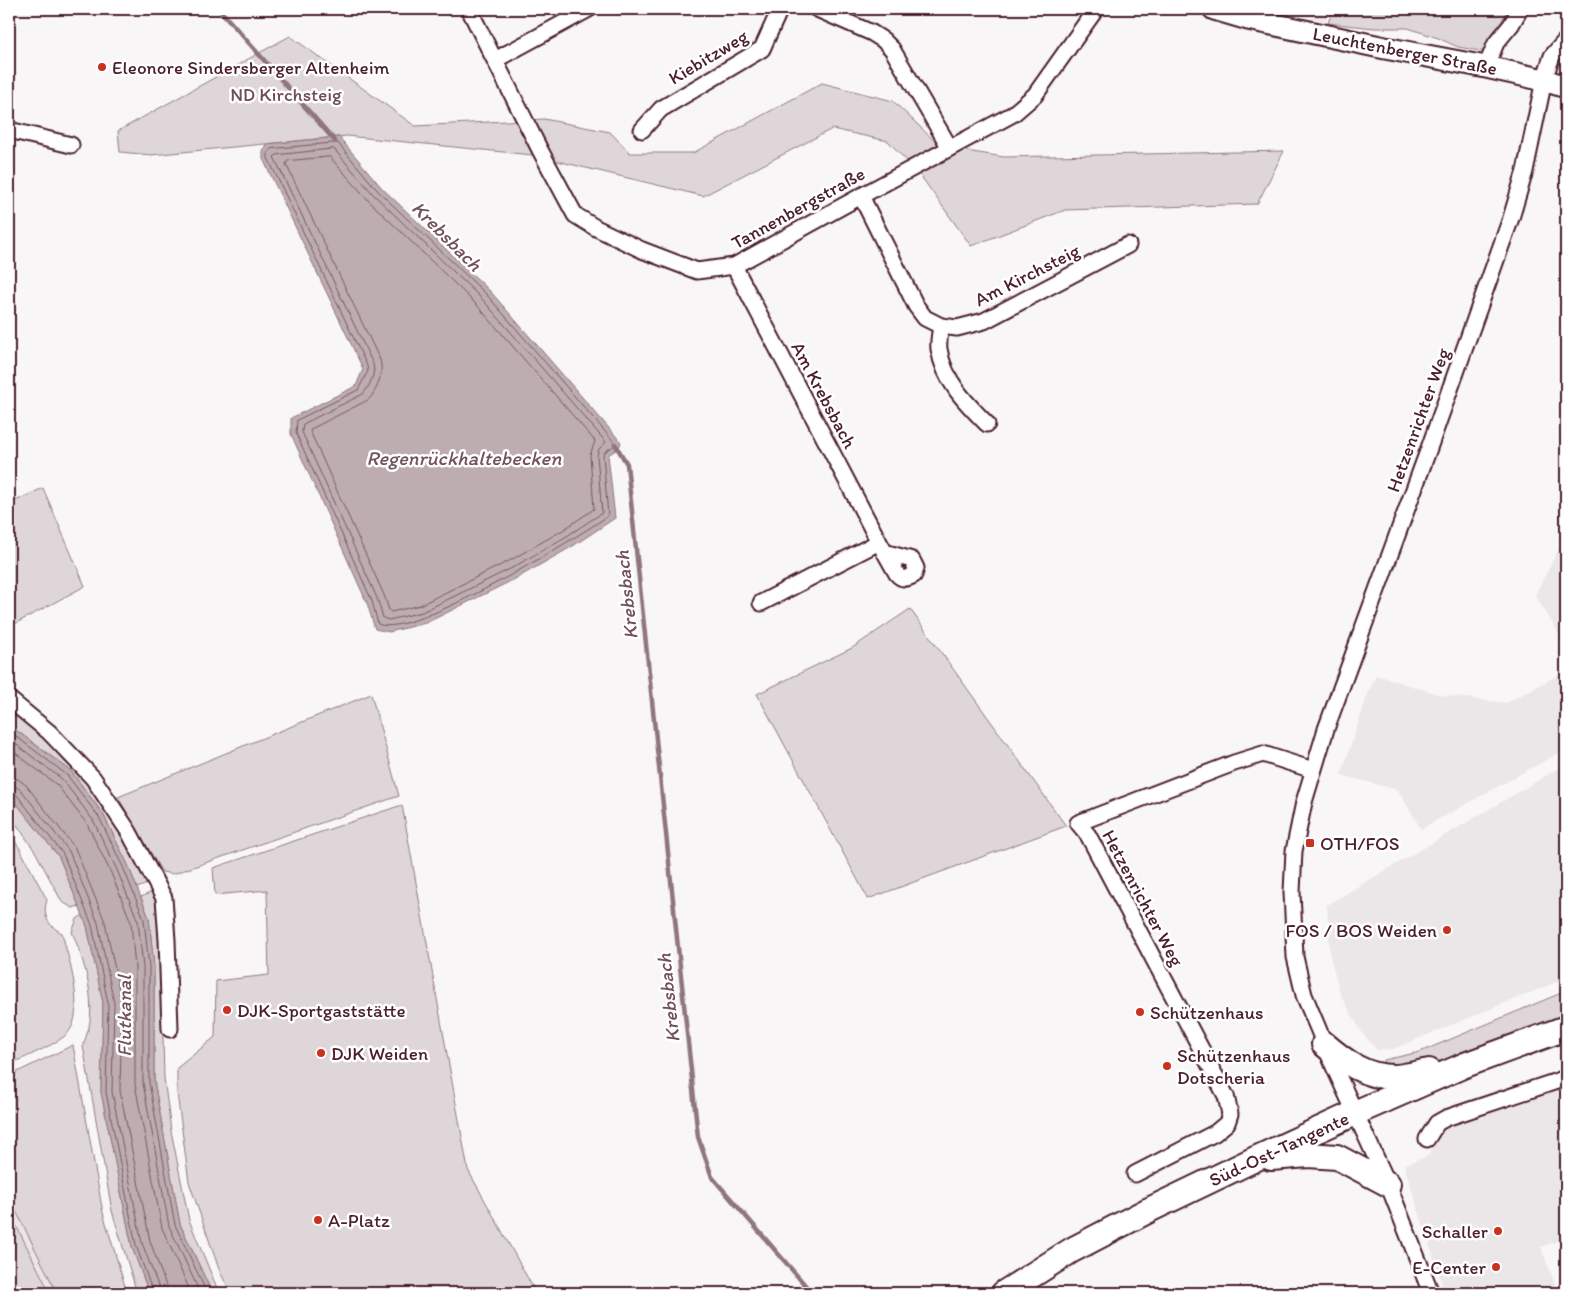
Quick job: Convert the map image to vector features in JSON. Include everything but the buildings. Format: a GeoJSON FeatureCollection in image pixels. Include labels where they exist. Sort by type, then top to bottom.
{"type":"FeatureCollection","features":[{"type":"Feature","properties":{"kind":"main road","name":"Süd-Ost-Tangente"},"geometry":{"type":"LineString","coordinates":[[1004,1293],[1072,1250],[1149,1210],[1255,1159],[1465,1065],[1566,1028]]}},
{"type":"Feature","properties":{"kind":"main road"},"geometry":{"type":"LineString","coordinates":[[1324,1044],[1347,1063],[1374,1075],[1395,1077],[1465,1065]]}},
{"type":"Feature","properties":{"kind":"main road"},"geometry":{"type":"LineString","coordinates":[[1255,1159],[1308,1155],[1337,1157],[1388,1184]]}},
{"type":"Feature","properties":{"kind":"street","name":"Tannenbergstraße"},"geometry":{"type":"LineString","coordinates":[[469,9],[540,150],[576,215],[596,228],[642,250],[697,271],[734,266],[1013,114],[1035,95],[1096,9]]}},
{"type":"Feature","properties":{"kind":"street"},"geometry":{"type":"LineString","coordinates":[[495,60],[589,9]]}},
{"type":"Feature","properties":{"kind":"street","name":"Kiebitzweg"},"geometry":{"type":"LineString","coordinates":[[642,130],[661,109],[762,49],[780,9]]}},
{"type":"Feature","properties":{"kind":"street"},"geometry":{"type":"LineString","coordinates":[[817,9],[872,33],[888,44],[950,148]]}},
{"type":"Feature","properties":{"kind":"street","name":"Leuchtenberger Straße"},"geometry":{"type":"LineString","coordinates":[[1214,9],[1248,19],[1486,67],[1566,86]]}},
{"type":"Feature","properties":{"kind":"street"},"geometry":{"type":"LineString","coordinates":[[1486,67],[1496,43],[1511,25],[1520,9]]}},
{"type":"Feature","properties":{"kind":"street","name":"Hetzenrichter Weg"},"geometry":{"type":"LineString","coordinates":[[1431,1293],[1388,1184],[1324,1044],[1304,995],[1295,957],[1292,892],[1294,852],[1304,802],[1326,729],[1511,218],[1525,171],[1544,80],[1552,56],[1566,40]]}},
{"type":"Feature","properties":{"kind":"street"},"geometry":{"type":"LineString","coordinates":[[9,130],[71,145]]}},
{"type":"Feature","properties":{"kind":"street"},"geometry":{"type":"LineString","coordinates":[[861,196],[916,306],[925,318],[941,326],[939,348],[944,368],[950,381],[964,401],[987,424]]}},
{"type":"Feature","properties":{"kind":"street","name":"Am Kirchsteig"},"geometry":{"type":"LineString","coordinates":[[941,326],[957,328],[984,321],[1128,245]]}},
{"type":"Feature","properties":{"kind":"street","name":"Am Krebsbach"},"geometry":{"type":"LineString","coordinates":[[734,266],[882,547],[761,602]]}},
{"type":"Feature","properties":{"kind":"street"},"geometry":{"type":"LineString","coordinates":[[9,699],[49,732],[93,778],[129,832],[164,898],[170,1030]]}},
{"type":"Feature","properties":{"kind":"street","name":"Hetzenrichter Weg"},"geometry":{"type":"LineString","coordinates":[[1135,1174],[1215,1134],[1227,1123],[1230,1114],[1226,1096],[1088,835],[1078,823],[1234,763],[1263,754],[1313,770]]}},
{"type":"Feature","properties":{"kind":"street"},"geometry":{"type":"LineString","coordinates":[[1427,1139],[1437,1123],[1446,1118],[1565,1082]]}},
{"type":"Feature","properties":{"kind":"shaded area"},"geometry":{"type":"Polygon","coordinates":[[[1282,9],[1330,9],[1325,21],[1282,9]]]}},
{"type":"Feature","properties":{"kind":"shaded area"},"geometry":{"type":"Polygon","coordinates":[[[1566,535],[1566,645],[1535,595],[1566,535]]]}},
{"type":"Feature","properties":{"kind":"shaded area"},"geometry":{"type":"Polygon","coordinates":[[[1566,671],[1566,749],[1421,829],[1398,790],[1341,775],[1376,675],[1441,695],[1506,703],[1566,671]]]}},
{"type":"Feature","properties":{"kind":"shaded area","name":"FOS / BOS Weiden"},"geometry":{"type":"Polygon","coordinates":[[[1566,764],[1566,978],[1393,1049],[1377,1050],[1363,1034],[1341,996],[1330,956],[1327,905],[1566,764]]]}},
{"type":"Feature","properties":{"kind":"shaded area"},"geometry":{"type":"Polygon","coordinates":[[[1556,1088],[1566,1112],[1566,1238],[1541,1247],[1558,1293],[1445,1293],[1404,1165],[1428,1156],[1445,1126],[1556,1088]]]}},
{"type":"Feature","properties":{"kind":"shaded area"},"geometry":{"type":"Polygon","coordinates":[[[9,1197],[57,1293],[9,1293],[9,1197]]]}},
{"type":"Feature","properties":{"kind":"green space"},"geometry":{"type":"Polygon","coordinates":[[[1333,9],[1508,9],[1485,52],[1458,47],[1408,28],[1374,28],[1328,23],[1333,9]]]}},
{"type":"Feature","properties":{"kind":"green space","name":"ND Kirchsteig"},"geometry":{"type":"Polygon","coordinates":[[[290,36],[415,126],[544,119],[610,132],[630,153],[693,153],[822,83],[893,101],[941,147],[1004,157],[1284,151],[1257,204],[1065,210],[971,246],[920,175],[888,141],[832,129],[703,196],[532,155],[347,136],[151,155],[120,152],[118,131],[290,36]]]}},
{"type":"Feature","properties":{"kind":"green space"},"geometry":{"type":"Polygon","coordinates":[[[43,488],[85,586],[9,627],[9,504],[43,488]]]}},
{"type":"Feature","properties":{"kind":"green space"},"geometry":{"type":"Polygon","coordinates":[[[910,609],[1066,826],[868,899],[757,694],[852,648],[910,609]]]}},
{"type":"Feature","properties":{"kind":"green space"},"geometry":{"type":"Polygon","coordinates":[[[371,694],[399,796],[173,874],[162,872],[118,797],[371,694]]]}},
{"type":"Feature","properties":{"kind":"green space"},"geometry":{"type":"Polygon","coordinates":[[[9,711],[62,753],[88,781],[115,824],[147,884],[137,888],[103,814],[71,771],[9,725],[9,711]]]}},
{"type":"Feature","properties":{"kind":"green space"},"geometry":{"type":"Polygon","coordinates":[[[9,795],[59,857],[79,906],[73,908],[62,902],[36,853],[9,813],[9,795]]]}},
{"type":"Feature","properties":{"kind":"green space","name":"DJK Weiden"},"geometry":{"type":"Polygon","coordinates":[[[402,805],[468,1170],[536,1293],[231,1293],[220,1272],[189,1182],[177,1093],[177,1068],[215,1037],[216,981],[269,975],[267,890],[215,895],[213,868],[402,805]]]}},
{"type":"Feature","properties":{"kind":"green space"},"geometry":{"type":"Polygon","coordinates":[[[9,833],[19,847],[47,900],[45,910],[47,919],[53,927],[62,933],[76,999],[73,1025],[67,1034],[48,1046],[9,1065],[9,833]]]}},
{"type":"Feature","properties":{"kind":"green space"},"geometry":{"type":"Polygon","coordinates":[[[152,892],[160,916],[164,1078],[171,1131],[189,1220],[219,1293],[212,1293],[180,1224],[154,1081],[154,967],[149,918],[141,897],[152,892]]]}},
{"type":"Feature","properties":{"kind":"green space"},"geometry":{"type":"Polygon","coordinates":[[[83,915],[103,1003],[101,1092],[132,1247],[149,1293],[137,1293],[112,1211],[83,1046],[89,1027],[91,1003],[81,954],[72,932],[77,919],[83,915]]]}},
{"type":"Feature","properties":{"kind":"green space"},"geometry":{"type":"Polygon","coordinates":[[[1566,991],[1566,1016],[1457,1057],[1382,1074],[1384,1060],[1420,1052],[1566,991]]]}},
{"type":"Feature","properties":{"kind":"green space"},"geometry":{"type":"Polygon","coordinates":[[[73,1045],[103,1213],[127,1293],[57,1293],[9,1197],[9,1076],[73,1045]]]}},
{"type":"Feature","properties":{"kind":"green space"},"geometry":{"type":"Polygon","coordinates":[[[9,1211],[50,1293],[9,1293],[9,1211]]]}},
{"type":"Feature","properties":{"kind":"water","name":"Regenrückhaltebecken"},"geometry":{"type":"Polygon","coordinates":[[[339,137],[382,188],[490,291],[621,442],[619,448],[608,455],[615,518],[573,546],[517,578],[426,623],[389,632],[375,629],[367,603],[291,434],[291,418],[356,386],[363,369],[263,159],[263,152],[267,144],[339,137]]]}},
{"type":"Feature","properties":{"kind":"water","name":"Flutkanal"},"geometry":{"type":"Polygon","coordinates":[[[9,725],[71,771],[103,814],[128,865],[149,918],[154,967],[154,1081],[180,1224],[212,1293],[149,1293],[132,1247],[101,1092],[103,1003],[87,926],[59,857],[9,795],[9,725]]]}},
{"type":"Feature","properties":{"kind":"waterway","name":"Krebsbach"},"geometry":{"type":"LineString","coordinates":[[219,9],[335,141]]}},
{"type":"Feature","properties":{"kind":"waterway","name":"Krebsbach"},"geometry":{"type":"LineString","coordinates":[[615,444],[627,464],[698,1137],[712,1177],[812,1293]]}},
{"type":"Feature","properties":{"kind":"place","name":"Eleonore Sindersberger Altenheim"},"geometry":{"type":"Point","coordinates":[102,67]}},
{"type":"Feature","properties":{"kind":"place","name":"OTH/FOS"},"geometry":{"type":"Point","coordinates":[1310,843]}},
{"type":"Feature","properties":{"kind":"place","name":"FOS / BOS Weiden"},"geometry":{"type":"Point","coordinates":[1447,930]}},
{"type":"Feature","properties":{"kind":"place","name":"DJK-Sportgaststätte"},"geometry":{"type":"Point","coordinates":[227,1010]}},
{"type":"Feature","properties":{"kind":"place","name":"Schützenhaus"},"geometry":{"type":"Point","coordinates":[1140,1012]}},
{"type":"Feature","properties":{"kind":"place","name":"DJK Weiden"},"geometry":{"type":"Point","coordinates":[321,1053]}},
{"type":"Feature","properties":{"kind":"place","name":"Schützenhaus Dotscheria"},"geometry":{"type":"Point","coordinates":[1167,1066]}},
{"type":"Feature","properties":{"kind":"place","name":"A-Platz"},"geometry":{"type":"Point","coordinates":[318,1220]}},
{"type":"Feature","properties":{"kind":"place","name":"Schaller"},"geometry":{"type":"Point","coordinates":[1498,1231]}},
{"type":"Feature","properties":{"kind":"place","name":"E-Center"},"geometry":{"type":"Point","coordinates":[1496,1267]}}]}
